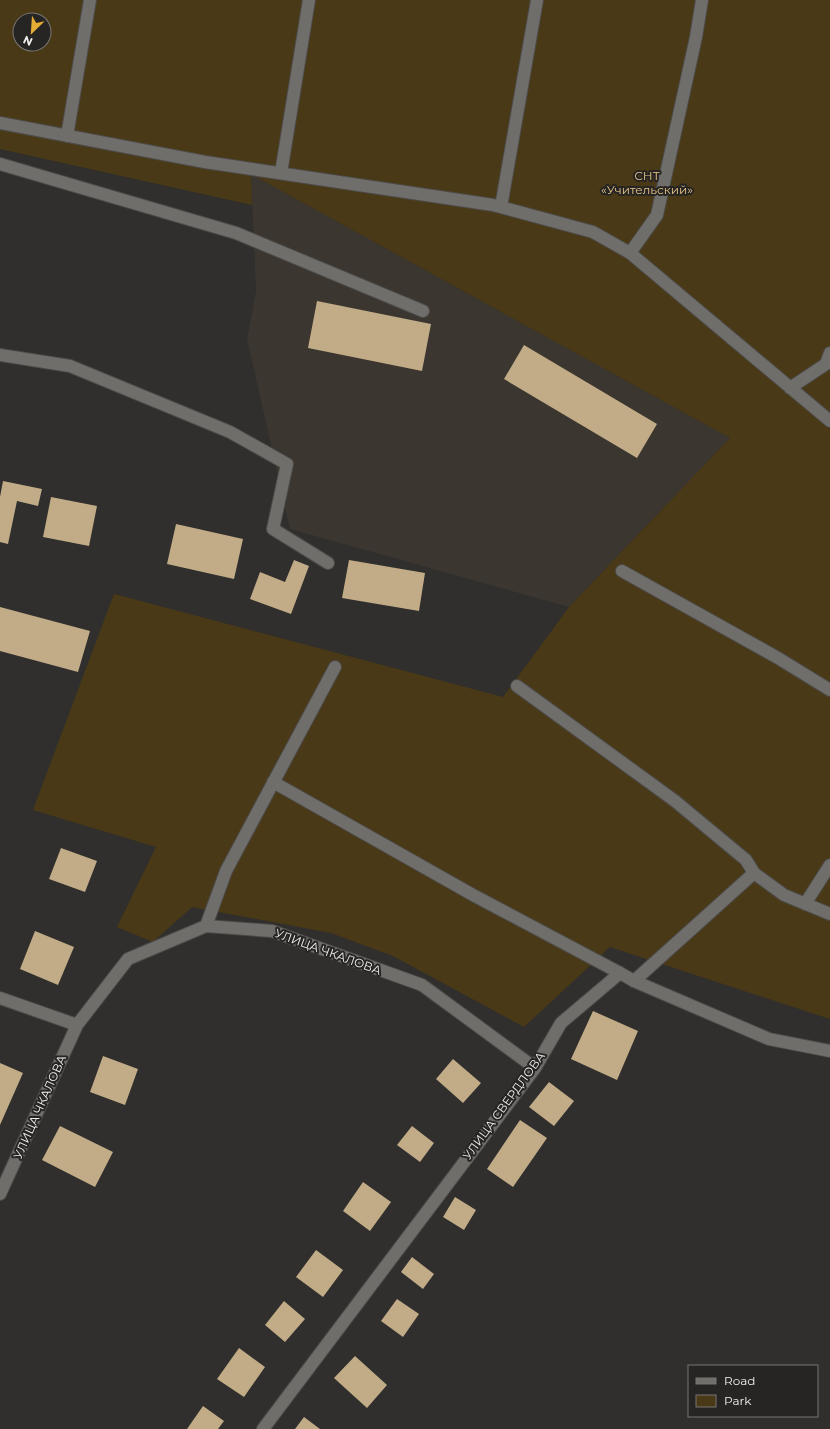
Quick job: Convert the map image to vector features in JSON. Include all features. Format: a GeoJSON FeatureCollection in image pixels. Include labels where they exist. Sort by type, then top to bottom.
{"type":"FeatureCollection","features":[{"type":"Feature","properties":{"kind":"street"},"geometry":{"type":"LineString","coordinates":[[67,136],[90,0]]}},
{"type":"Feature","properties":{"kind":"street"},"geometry":{"type":"LineString","coordinates":[[281,173],[308,0]]}},
{"type":"Feature","properties":{"kind":"street"},"geometry":{"type":"LineString","coordinates":[[501,207],[537,0]]}},
{"type":"Feature","properties":{"kind":"street"},"geometry":{"type":"LineString","coordinates":[[630,253],[658,215],[696,37],[702,0]]}},
{"type":"Feature","properties":{"kind":"street"},"geometry":{"type":"LineString","coordinates":[[0,123],[205,162],[501,207],[593,232],[630,253],[830,421]]}},
{"type":"Feature","properties":{"kind":"street"},"geometry":{"type":"LineString","coordinates":[[0,164],[236,233],[423,311]]}},
{"type":"Feature","properties":{"kind":"street"},"geometry":{"type":"LineString","coordinates":[[790,388],[826,364],[830,353]]}},
{"type":"Feature","properties":{"kind":"street"},"geometry":{"type":"LineString","coordinates":[[0,355],[70,366],[230,432],[287,464],[273,529],[328,563]]}},
{"type":"Feature","properties":{"kind":"street"},"geometry":{"type":"LineString","coordinates":[[622,571],[778,658],[830,690]]}},
{"type":"Feature","properties":{"kind":"street"},"geometry":{"type":"LineString","coordinates":[[206,926],[226,871],[335,667]]}},
{"type":"Feature","properties":{"kind":"street"},"geometry":{"type":"LineString","coordinates":[[517,686],[675,801],[746,860],[754,873],[784,895],[830,914]]}},
{"type":"Feature","properties":{"kind":"street"},"geometry":{"type":"LineString","coordinates":[[273,782],[473,895],[634,981],[769,1040],[830,1051]]}},
{"type":"Feature","properties":{"kind":"street"},"geometry":{"type":"LineString","coordinates":[[804,904],[830,865]]}},
{"type":"Feature","properties":{"kind":"street"},"geometry":{"type":"LineString","coordinates":[[634,981],[754,873]]}},
{"type":"Feature","properties":{"kind":"street","name":"УЛИЦА ЧКАЛОВА"},"geometry":{"type":"LineString","coordinates":[[0,1194],[77,1025],[128,959],[206,926],[272,931],[422,986],[535,1068]]}},
{"type":"Feature","properties":{"kind":"street","name":"УЛИЦА СВЕРДЛОВА"},"geometry":{"type":"LineString","coordinates":[[263,1429],[535,1068],[561,1023],[620,973]]}},
{"type":"Feature","properties":{"kind":"street"},"geometry":{"type":"LineString","coordinates":[[0,998],[77,1025]]}},
{"type":"Feature","properties":{"kind":"shaded area"},"geometry":{"type":"Polygon","coordinates":[[[251,174],[730,438],[569,607],[290,529],[247,339],[256,291],[251,174]]]}},
{"type":"Feature","properties":{"kind":"green space","name":"СНТ «Учительский»"},"geometry":{"type":"Polygon","coordinates":[[[0,0],[830,0],[830,1019],[610,947],[524,1027],[393,956],[331,933],[192,907],[153,942],[117,927],[156,847],[33,810],[114,594],[503,697],[569,607],[730,438],[251,174],[252,205],[0,149],[0,0]]]}},
{"type":"Feature","properties":{"kind":"building"},"geometry":{"type":"Polygon","coordinates":[[[317,301],[431,324],[422,371],[308,348],[317,301]]]}},
{"type":"Feature","properties":{"kind":"building"},"geometry":{"type":"Polygon","coordinates":[[[524,345],[657,424],[637,458],[504,379],[524,345]]]}},
{"type":"Feature","properties":{"kind":"building"},"geometry":{"type":"Polygon","coordinates":[[[3,481],[42,489],[38,506],[17,501],[8,544],[0,542],[0,497],[3,481]]]}},
{"type":"Feature","properties":{"kind":"building"},"geometry":{"type":"Polygon","coordinates":[[[51,497],[97,506],[89,546],[43,537],[51,497]]]}},
{"type":"Feature","properties":{"kind":"building"},"geometry":{"type":"Polygon","coordinates":[[[176,524],[243,539],[234,579],[167,564],[176,524]]]}},
{"type":"Feature","properties":{"kind":"building"},"geometry":{"type":"Polygon","coordinates":[[[294,560],[309,566],[291,614],[250,599],[260,572],[285,582],[294,560]]]}},
{"type":"Feature","properties":{"kind":"building"},"geometry":{"type":"Polygon","coordinates":[[[349,560],[425,573],[419,611],[342,598],[349,560]]]}},
{"type":"Feature","properties":{"kind":"building"},"geometry":{"type":"Polygon","coordinates":[[[0,607],[90,631],[78,672],[0,651],[0,607]]]}},
{"type":"Feature","properties":{"kind":"building"},"geometry":{"type":"Polygon","coordinates":[[[61,848],[97,861],[85,892],[49,879],[61,848]]]}},
{"type":"Feature","properties":{"kind":"building"},"geometry":{"type":"Polygon","coordinates":[[[35,931],[74,947],[58,985],[20,969],[35,931]]]}},
{"type":"Feature","properties":{"kind":"building"},"geometry":{"type":"Polygon","coordinates":[[[593,1011],[638,1031],[617,1080],[571,1059],[593,1011]]]}},
{"type":"Feature","properties":{"kind":"building"},"geometry":{"type":"Polygon","coordinates":[[[103,1056],[138,1069],[125,1105],[90,1092],[103,1056]]]}},
{"type":"Feature","properties":{"kind":"building"},"geometry":{"type":"Polygon","coordinates":[[[453,1059],[481,1083],[463,1103],[436,1079],[453,1059]]]}},
{"type":"Feature","properties":{"kind":"building"},"geometry":{"type":"Polygon","coordinates":[[[0,1063],[23,1073],[0,1125],[0,1063]]]}},
{"type":"Feature","properties":{"kind":"building"},"geometry":{"type":"Polygon","coordinates":[[[549,1082],[574,1101],[554,1126],[529,1107],[549,1082]]]}},
{"type":"Feature","properties":{"kind":"building"},"geometry":{"type":"Polygon","coordinates":[[[520,1120],[547,1138],[513,1187],[487,1169],[520,1120]]]}},
{"type":"Feature","properties":{"kind":"building"},"geometry":{"type":"Polygon","coordinates":[[[60,1126],[113,1152],[95,1187],[42,1160],[60,1126]]]}},
{"type":"Feature","properties":{"kind":"building"},"geometry":{"type":"Polygon","coordinates":[[[412,1126],[434,1143],[420,1162],[397,1145],[412,1126]]]}},
{"type":"Feature","properties":{"kind":"building"},"geometry":{"type":"Polygon","coordinates":[[[363,1182],[391,1202],[370,1231],[343,1211],[363,1182]]]}},
{"type":"Feature","properties":{"kind":"building"},"geometry":{"type":"Polygon","coordinates":[[[455,1197],[476,1210],[464,1230],[443,1217],[455,1197]]]}},
{"type":"Feature","properties":{"kind":"building"},"geometry":{"type":"Polygon","coordinates":[[[316,1250],[343,1270],[323,1297],[296,1277],[316,1250]]]}},
{"type":"Feature","properties":{"kind":"building"},"geometry":{"type":"Polygon","coordinates":[[[412,1257],[434,1274],[423,1289],[401,1272],[412,1257]]]}},
{"type":"Feature","properties":{"kind":"building"},"geometry":{"type":"Polygon","coordinates":[[[397,1299],[419,1314],[403,1337],[381,1321],[397,1299]]]}},
{"type":"Feature","properties":{"kind":"building"},"geometry":{"type":"Polygon","coordinates":[[[284,1301],[305,1319],[285,1342],[265,1325],[284,1301]]]}},
{"type":"Feature","properties":{"kind":"building"},"geometry":{"type":"Polygon","coordinates":[[[239,1348],[265,1367],[244,1397],[217,1379],[239,1348]]]}},
{"type":"Feature","properties":{"kind":"building"},"geometry":{"type":"Polygon","coordinates":[[[355,1356],[387,1385],[367,1408],[334,1378],[355,1356]]]}},
{"type":"Feature","properties":{"kind":"building"},"geometry":{"type":"Polygon","coordinates":[[[203,1406],[224,1421],[218,1429],[187,1429],[203,1406]]]}},
{"type":"Feature","properties":{"kind":"building"},"geometry":{"type":"Polygon","coordinates":[[[304,1417],[320,1429],[295,1429],[304,1417]]]}}]}
